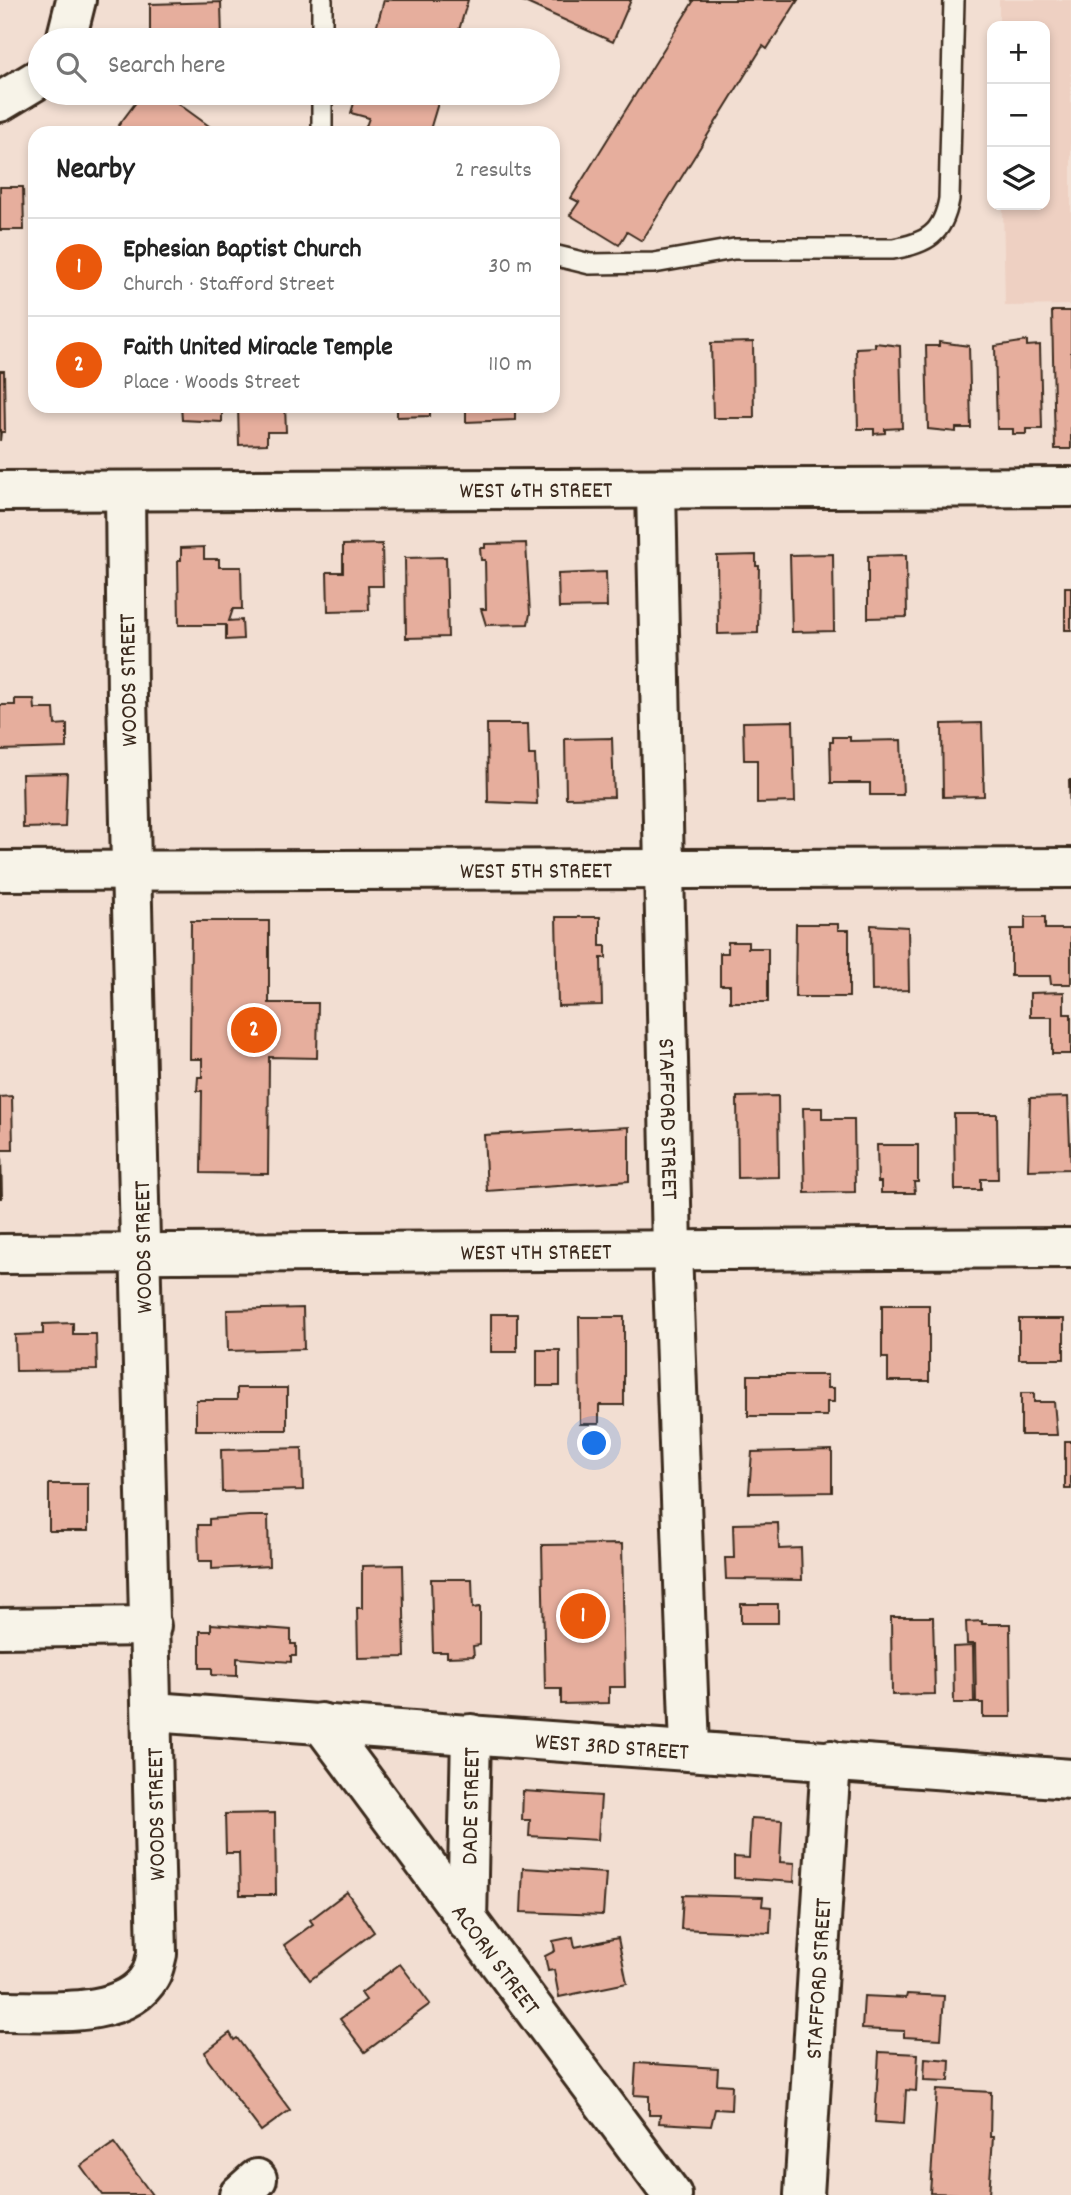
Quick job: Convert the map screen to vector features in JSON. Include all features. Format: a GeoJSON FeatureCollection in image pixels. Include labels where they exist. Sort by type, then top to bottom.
{"type":"FeatureCollection","features":[{"type":"Feature","properties":{"kind":"street"},"geometry":{"type":"LineString","coordinates":[[69,28],[76,0]]}},
{"type":"Feature","properties":{"kind":"street"},"geometry":{"type":"LineString","coordinates":[[0,102],[28,85]]}},
{"type":"Feature","properties":{"kind":"street","name":"WEST 6TH STREET"},"geometry":{"type":"LineString","coordinates":[[0,491],[1071,487]]}},
{"type":"Feature","properties":{"kind":"street","name":"STAFFORD STREET"},"geometry":{"type":"LineString","coordinates":[[656,489],[672,1250],[690,1749]]}},
{"type":"Feature","properties":{"kind":"street","name":"WOODS STREET"},"geometry":{"type":"LineString","coordinates":[[0,2011],[88,2010],[111,2005],[131,1994],[150,1976],[157,1954],[127,696],[125,491]]}},
{"type":"Feature","properties":{"kind":"street","name":"WEST 5TH STREET"},"geometry":{"type":"LineString","coordinates":[[0,872],[1071,868]]}},
{"type":"Feature","properties":{"kind":"street","name":"WEST 4TH STREET"},"geometry":{"type":"LineString","coordinates":[[0,1254],[1071,1248]]}},
{"type":"Feature","properties":{"kind":"street"},"geometry":{"type":"LineString","coordinates":[[0,1628],[151,1626]]}},
{"type":"Feature","properties":{"kind":"street","name":"WEST 3RD STREET"},"geometry":{"type":"LineString","coordinates":[[153,1712],[690,1749],[1071,1779]]}},
{"type":"Feature","properties":{"kind":"street","name":"ACORN STREET"},"geometry":{"type":"LineString","coordinates":[[321,1723],[672,2195]]}},
{"type":"Feature","properties":{"kind":"street","name":"DADE STREET"},"geometry":{"type":"LineString","coordinates":[[467,1922],[471,1734]]}},
{"type":"Feature","properties":{"kind":"street","name":"STAFFORD STREET"},"geometry":{"type":"LineString","coordinates":[[804,2195],[831,1760]]}},
{"type":"Feature","properties":{"kind":"lane"},"geometry":{"type":"LineString","coordinates":[[322,0],[322,28]]}},
{"type":"Feature","properties":{"kind":"lane"},"geometry":{"type":"LineString","coordinates":[[560,257],[590,264],[654,263],[734,249],[893,249],[915,245],[934,235],[946,216],[949,199],[954,0]]}},
{"type":"Feature","properties":{"kind":"lane"},"geometry":{"type":"LineString","coordinates":[[322,105],[322,126]]}},
{"type":"Feature","properties":{"kind":"shaded area"},"geometry":{"type":"Polygon","coordinates":[[[999,0],[1071,0],[1071,305],[1005,306],[1003,210],[1050,210],[1050,21],[999,21],[999,0]]]}},
{"type":"Feature","properties":{"kind":"building"},"geometry":{"type":"Polygon","coordinates":[[[384,0],[468,0],[460,28],[376,28],[384,0]]]}},
{"type":"Feature","properties":{"kind":"building"},"geometry":{"type":"Polygon","coordinates":[[[520,0],[631,0],[613,42],[520,0]]]}},
{"type":"Feature","properties":{"kind":"building"},"geometry":{"type":"Polygon","coordinates":[[[691,0],[798,0],[767,49],[763,46],[642,241],[627,232],[619,245],[570,215],[579,202],[571,198],[693,2],[691,0]]]}},
{"type":"Feature","properties":{"kind":"building"},"geometry":{"type":"Polygon","coordinates":[[[221,2],[222,28],[150,28],[150,4],[221,2]]]}},
{"type":"Feature","properties":{"kind":"building"},"geometry":{"type":"Polygon","coordinates":[[[134,105],[180,105],[209,126],[118,126],[134,105]]]}},
{"type":"Feature","properties":{"kind":"building"},"geometry":{"type":"Polygon","coordinates":[[[353,105],[437,105],[431,126],[366,126],[369,118],[351,113],[353,105]]]}},
{"type":"Feature","properties":{"kind":"building"},"geometry":{"type":"Polygon","coordinates":[[[0,187],[23,187],[24,230],[0,230],[0,187]]]}},
{"type":"Feature","properties":{"kind":"building"},"geometry":{"type":"Polygon","coordinates":[[[1052,311],[1071,311],[1071,449],[1055,449],[1052,311]]]}},
{"type":"Feature","properties":{"kind":"building"},"geometry":{"type":"Polygon","coordinates":[[[1027,341],[1027,346],[1040,345],[1042,429],[1026,429],[1026,434],[1013,434],[1013,429],[997,429],[995,346],[1027,341]]]}},
{"type":"Feature","properties":{"kind":"building"},"geometry":{"type":"Polygon","coordinates":[[[753,342],[754,418],[713,418],[711,343],[753,342]]]}},
{"type":"Feature","properties":{"kind":"building"},"geometry":{"type":"Polygon","coordinates":[[[939,342],[969,346],[971,428],[956,428],[956,432],[928,429],[926,346],[939,346],[939,342]]]}},
{"type":"Feature","properties":{"kind":"building"},"geometry":{"type":"Polygon","coordinates":[[[875,343],[900,346],[902,428],[885,429],[885,433],[874,434],[874,429],[858,429],[856,348],[875,347],[875,343]]]}},
{"type":"Feature","properties":{"kind":"building"},"geometry":{"type":"Polygon","coordinates":[[[0,371],[4,371],[5,432],[1,432],[0,441],[0,371]]]}},
{"type":"Feature","properties":{"kind":"building"},"geometry":{"type":"Polygon","coordinates":[[[182,413],[222,413],[222,422],[182,420],[182,413]]]}},
{"type":"Feature","properties":{"kind":"building"},"geometry":{"type":"Polygon","coordinates":[[[238,413],[285,413],[286,432],[267,432],[267,444],[239,445],[238,413]]]}},
{"type":"Feature","properties":{"kind":"building"},"geometry":{"type":"Polygon","coordinates":[[[397,413],[430,413],[430,416],[397,417],[397,413]]]}},
{"type":"Feature","properties":{"kind":"building"},"geometry":{"type":"Polygon","coordinates":[[[466,413],[515,413],[515,420],[466,422],[466,413]]]}},
{"type":"Feature","properties":{"kind":"building"},"geometry":{"type":"Polygon","coordinates":[[[526,543],[530,614],[528,624],[486,625],[481,609],[486,609],[485,560],[481,560],[480,548],[485,548],[485,544],[526,543]]]}},
{"type":"Feature","properties":{"kind":"building"},"geometry":{"type":"Polygon","coordinates":[[[382,544],[383,586],[368,586],[369,610],[328,611],[327,572],[343,572],[343,545],[382,544]]]}},
{"type":"Feature","properties":{"kind":"building"},"geometry":{"type":"Polygon","coordinates":[[[204,547],[204,559],[219,559],[219,567],[241,567],[242,609],[233,609],[229,621],[242,620],[243,639],[226,640],[226,625],[179,625],[178,560],[181,560],[181,548],[204,547]]]}},
{"type":"Feature","properties":{"kind":"building"},"geometry":{"type":"Polygon","coordinates":[[[833,554],[834,631],[792,632],[790,555],[833,554]]]}},
{"type":"Feature","properties":{"kind":"building"},"geometry":{"type":"Polygon","coordinates":[[[756,555],[756,566],[759,566],[758,633],[718,634],[717,556],[756,555]]]}},
{"type":"Feature","properties":{"kind":"building"},"geometry":{"type":"Polygon","coordinates":[[[906,555],[907,617],[868,618],[868,556],[906,555]]]}},
{"type":"Feature","properties":{"kind":"building"},"geometry":{"type":"Polygon","coordinates":[[[446,557],[448,637],[406,638],[405,558],[446,557]]]}},
{"type":"Feature","properties":{"kind":"building"},"geometry":{"type":"Polygon","coordinates":[[[606,572],[607,607],[559,608],[558,574],[606,572]]]}},
{"type":"Feature","properties":{"kind":"building"},"geometry":{"type":"Polygon","coordinates":[[[1065,587],[1071,587],[1071,630],[1065,630],[1065,587]]]}},
{"type":"Feature","properties":{"kind":"building"},"geometry":{"type":"Polygon","coordinates":[[[15,699],[34,699],[35,709],[54,709],[55,725],[67,724],[67,748],[0,750],[0,705],[15,705],[15,699]]]}},
{"type":"Feature","properties":{"kind":"building"},"geometry":{"type":"Polygon","coordinates":[[[793,721],[795,802],[757,803],[757,760],[744,760],[743,722],[793,721]]]}},
{"type":"Feature","properties":{"kind":"building"},"geometry":{"type":"Polygon","coordinates":[[[982,723],[984,796],[943,797],[942,724],[982,723]]]}},
{"type":"Feature","properties":{"kind":"building"},"geometry":{"type":"Polygon","coordinates":[[[487,724],[528,724],[529,755],[535,755],[537,804],[488,802],[487,724]]]}},
{"type":"Feature","properties":{"kind":"building"},"geometry":{"type":"Polygon","coordinates":[[[833,737],[850,737],[850,741],[901,740],[903,795],[870,795],[870,783],[831,783],[830,742],[833,742],[833,737]]]}},
{"type":"Feature","properties":{"kind":"building"},"geometry":{"type":"Polygon","coordinates":[[[612,738],[614,797],[566,798],[565,739],[612,738]]]}},
{"type":"Feature","properties":{"kind":"building"},"geometry":{"type":"Polygon","coordinates":[[[67,773],[65,827],[23,828],[22,774],[67,773]]]}},
{"type":"Feature","properties":{"kind":"building"},"geometry":{"type":"Polygon","coordinates":[[[1071,780],[1071,820],[1070,820],[1071,780]]]}},
{"type":"Feature","properties":{"kind":"building"},"geometry":{"type":"Polygon","coordinates":[[[556,917],[600,917],[600,946],[606,946],[606,958],[601,958],[602,1005],[558,1006],[556,917]]]}},
{"type":"Feature","properties":{"kind":"building"},"geometry":{"type":"Polygon","coordinates":[[[1025,917],[1045,917],[1045,929],[1071,929],[1071,984],[1051,984],[1050,976],[1011,976],[1011,929],[1025,929],[1025,917]]]}},
{"type":"Feature","properties":{"kind":"building"},"geometry":{"type":"Polygon","coordinates":[[[191,921],[269,921],[269,1003],[318,1003],[317,1058],[269,1057],[268,1174],[201,1173],[202,1091],[197,1091],[198,1077],[202,1077],[202,1059],[190,1059],[191,921]]]}},
{"type":"Feature","properties":{"kind":"building"},"geometry":{"type":"Polygon","coordinates":[[[796,924],[838,924],[838,930],[849,930],[849,997],[795,997],[796,924]]]}},
{"type":"Feature","properties":{"kind":"building"},"geometry":{"type":"Polygon","coordinates":[[[871,925],[908,927],[909,990],[872,991],[871,925]]]}},
{"type":"Feature","properties":{"kind":"building"},"geometry":{"type":"Polygon","coordinates":[[[728,942],[748,942],[748,948],[768,948],[768,1002],[730,1002],[730,985],[720,985],[720,953],[728,953],[728,942]]]}},
{"type":"Feature","properties":{"kind":"building"},"geometry":{"type":"Polygon","coordinates":[[[1064,992],[1064,1014],[1071,1014],[1071,1054],[1052,1054],[1052,1017],[1030,1017],[1030,993],[1064,992]]]}},
{"type":"Feature","properties":{"kind":"building"},"geometry":{"type":"Polygon","coordinates":[[[12,1096],[13,1150],[1,1150],[0,1198],[0,1097],[12,1096]]]}},
{"type":"Feature","properties":{"kind":"building"},"geometry":{"type":"Polygon","coordinates":[[[778,1096],[779,1177],[738,1178],[737,1097],[778,1096]]]}},
{"type":"Feature","properties":{"kind":"building"},"geometry":{"type":"Polygon","coordinates":[[[1068,1097],[1071,1169],[1028,1170],[1030,1098],[1068,1097]]]}},
{"type":"Feature","properties":{"kind":"building"},"geometry":{"type":"Polygon","coordinates":[[[803,1108],[822,1108],[822,1119],[854,1119],[855,1192],[805,1193],[803,1108]]]}},
{"type":"Feature","properties":{"kind":"building"},"geometry":{"type":"Polygon","coordinates":[[[954,1114],[997,1114],[998,1179],[981,1179],[981,1190],[955,1190],[954,1114]]]}},
{"type":"Feature","properties":{"kind":"building"},"geometry":{"type":"Polygon","coordinates":[[[629,1127],[629,1181],[487,1191],[484,1135],[629,1127]]]}},
{"type":"Feature","properties":{"kind":"building"},"geometry":{"type":"Polygon","coordinates":[[[877,1145],[918,1145],[918,1182],[914,1182],[915,1193],[881,1193],[877,1145]]]}},
{"type":"Feature","properties":{"kind":"building"},"geometry":{"type":"Polygon","coordinates":[[[882,1305],[929,1305],[929,1381],[888,1381],[888,1358],[882,1358],[882,1305]]]}},
{"type":"Feature","properties":{"kind":"building"},"geometry":{"type":"Polygon","coordinates":[[[303,1308],[304,1349],[228,1351],[227,1310],[303,1308]]]}},
{"type":"Feature","properties":{"kind":"building"},"geometry":{"type":"Polygon","coordinates":[[[491,1314],[517,1314],[517,1352],[491,1352],[491,1314]]]}},
{"type":"Feature","properties":{"kind":"building"},"geometry":{"type":"Polygon","coordinates":[[[579,1317],[624,1317],[624,1405],[599,1405],[599,1424],[580,1424],[579,1317]]]}},
{"type":"Feature","properties":{"kind":"building"},"geometry":{"type":"Polygon","coordinates":[[[1019,1319],[1064,1319],[1064,1359],[1019,1359],[1019,1319]]]}},
{"type":"Feature","properties":{"kind":"building"},"geometry":{"type":"Polygon","coordinates":[[[73,1323],[73,1334],[96,1334],[97,1370],[16,1371],[15,1335],[43,1334],[43,1324],[73,1323]]]}},
{"type":"Feature","properties":{"kind":"building"},"geometry":{"type":"Polygon","coordinates":[[[537,1350],[560,1350],[560,1386],[537,1386],[537,1350]]]}},
{"type":"Feature","properties":{"kind":"building"},"geometry":{"type":"Polygon","coordinates":[[[748,1375],[827,1375],[827,1388],[834,1388],[834,1402],[827,1402],[827,1416],[748,1416],[748,1375]]]}},
{"type":"Feature","properties":{"kind":"building"},"geometry":{"type":"Polygon","coordinates":[[[237,1388],[287,1388],[287,1430],[196,1430],[196,1400],[237,1400],[237,1388]]]}},
{"type":"Feature","properties":{"kind":"building"},"geometry":{"type":"Polygon","coordinates":[[[1021,1393],[1034,1393],[1034,1402],[1054,1402],[1057,1435],[1021,1435],[1021,1393]]]}},
{"type":"Feature","properties":{"kind":"building"},"geometry":{"type":"Polygon","coordinates":[[[1065,1441],[1071,1441],[1071,1489],[1065,1489],[1065,1441]]]}},
{"type":"Feature","properties":{"kind":"building"},"geometry":{"type":"Polygon","coordinates":[[[302,1448],[303,1490],[222,1492],[221,1450],[302,1448]]]}},
{"type":"Feature","properties":{"kind":"building"},"geometry":{"type":"Polygon","coordinates":[[[832,1450],[832,1492],[749,1493],[752,1452],[832,1450]]]}},
{"type":"Feature","properties":{"kind":"building"},"geometry":{"type":"Polygon","coordinates":[[[49,1484],[88,1484],[88,1531],[49,1531],[49,1484]]]}},
{"type":"Feature","properties":{"kind":"building"},"geometry":{"type":"Polygon","coordinates":[[[268,1516],[269,1566],[212,1569],[212,1561],[199,1561],[198,1525],[209,1525],[209,1519],[268,1516]]]}},
{"type":"Feature","properties":{"kind":"building"},"geometry":{"type":"Polygon","coordinates":[[[778,1523],[779,1549],[801,1548],[802,1580],[726,1579],[725,1558],[734,1558],[733,1524],[778,1523]]]}},
{"type":"Feature","properties":{"kind":"building"},"geometry":{"type":"Polygon","coordinates":[[[622,1544],[625,1687],[609,1687],[609,1703],[561,1704],[561,1689],[545,1689],[542,1545],[622,1544]]]}},
{"type":"Feature","properties":{"kind":"building"},"geometry":{"type":"Polygon","coordinates":[[[403,1565],[405,1657],[358,1658],[357,1608],[362,1608],[362,1566],[403,1565]]]}},
{"type":"Feature","properties":{"kind":"building"},"geometry":{"type":"Polygon","coordinates":[[[431,1579],[472,1579],[473,1608],[480,1607],[480,1645],[473,1646],[474,1656],[447,1657],[447,1652],[433,1652],[431,1579]]]}},
{"type":"Feature","properties":{"kind":"building"},"geometry":{"type":"Polygon","coordinates":[[[741,1604],[778,1604],[778,1623],[741,1623],[741,1604]]]}},
{"type":"Feature","properties":{"kind":"building"},"geometry":{"type":"Polygon","coordinates":[[[891,1617],[933,1617],[935,1694],[892,1695],[891,1617]]]}},
{"type":"Feature","properties":{"kind":"building"},"geometry":{"type":"Polygon","coordinates":[[[982,1621],[982,1624],[1010,1624],[1011,1717],[983,1717],[983,1703],[976,1703],[975,1644],[967,1644],[966,1622],[982,1621]]]}},
{"type":"Feature","properties":{"kind":"building"},"geometry":{"type":"Polygon","coordinates":[[[211,1624],[291,1630],[291,1644],[296,1644],[296,1656],[291,1656],[291,1662],[237,1658],[237,1676],[212,1675],[212,1668],[200,1668],[200,1631],[211,1631],[211,1624]]]}},
{"type":"Feature","properties":{"kind":"building"},"geometry":{"type":"Polygon","coordinates":[[[973,1646],[974,1703],[954,1703],[953,1647],[973,1646]]]}},
{"type":"Feature","properties":{"kind":"building"},"geometry":{"type":"Polygon","coordinates":[[[523,1791],[601,1796],[598,1840],[529,1836],[530,1820],[522,1820],[523,1791]]]}},
{"type":"Feature","properties":{"kind":"building"},"geometry":{"type":"Polygon","coordinates":[[[275,1813],[276,1895],[240,1895],[239,1853],[226,1853],[225,1814],[275,1813]]]}},
{"type":"Feature","properties":{"kind":"building"},"geometry":{"type":"Polygon","coordinates":[[[751,1818],[782,1820],[780,1862],[795,1863],[794,1882],[734,1878],[734,1857],[749,1858],[751,1818]]]}},
{"type":"Feature","properties":{"kind":"building"},"geometry":{"type":"Polygon","coordinates":[[[523,1868],[606,1873],[603,1915],[521,1912],[523,1868]]]}},
{"type":"Feature","properties":{"kind":"building"},"geometry":{"type":"Polygon","coordinates":[[[347,1892],[374,1932],[310,1980],[284,1945],[313,1924],[310,1920],[347,1892]]]}},
{"type":"Feature","properties":{"kind":"building"},"geometry":{"type":"Polygon","coordinates":[[[683,1895],[763,1897],[762,1906],[771,1907],[770,1933],[681,1929],[683,1895]]]}},
{"type":"Feature","properties":{"kind":"building"},"geometry":{"type":"Polygon","coordinates":[[[573,1937],[575,1947],[618,1938],[627,1983],[559,1997],[554,1970],[548,1971],[545,1956],[555,1951],[553,1941],[573,1937]]]}},
{"type":"Feature","properties":{"kind":"building"},"geometry":{"type":"Polygon","coordinates":[[[400,1964],[430,2004],[365,2052],[340,2019],[366,2000],[361,1993],[400,1964]]]}},
{"type":"Feature","properties":{"kind":"building"},"geometry":{"type":"Polygon","coordinates":[[[907,1994],[944,1996],[941,2039],[904,2037],[904,2031],[862,2029],[864,1996],[906,1998],[907,1994]]]}},
{"type":"Feature","properties":{"kind":"building"},"geometry":{"type":"Polygon","coordinates":[[[230,2033],[234,2040],[237,2038],[290,2110],[261,2131],[208,2060],[205,2052],[230,2033]]]}},
{"type":"Feature","properties":{"kind":"building"},"geometry":{"type":"Polygon","coordinates":[[[879,2052],[918,2054],[916,2091],[906,2090],[904,2124],[875,2122],[879,2052]]]}},
{"type":"Feature","properties":{"kind":"building"},"geometry":{"type":"Polygon","coordinates":[[[925,2058],[950,2060],[949,2081],[924,2080],[925,2058]]]}},
{"type":"Feature","properties":{"kind":"building"},"geometry":{"type":"Polygon","coordinates":[[[636,2063],[718,2068],[717,2084],[732,2085],[731,2110],[715,2109],[711,2126],[659,2123],[660,2115],[649,2115],[649,2096],[634,2095],[636,2063]]]}},
{"type":"Feature","properties":{"kind":"building"},"geometry":{"type":"Polygon","coordinates":[[[937,2089],[991,2092],[990,2137],[993,2137],[989,2195],[930,2193],[937,2089]]]}},
{"type":"Feature","properties":{"kind":"building"},"geometry":{"type":"Polygon","coordinates":[[[114,2143],[152,2195],[102,2195],[81,2166],[114,2143]]]}},
{"type":"Feature","properties":{"kind":"place","name":"Faith United Miracle Temple"},"geometry":{"type":"Point","coordinates":[254,1030]}},
{"type":"Feature","properties":{"kind":"place","name":"Ephesian Baptist Church"},"geometry":{"type":"Point","coordinates":[583,1616]}}]}
